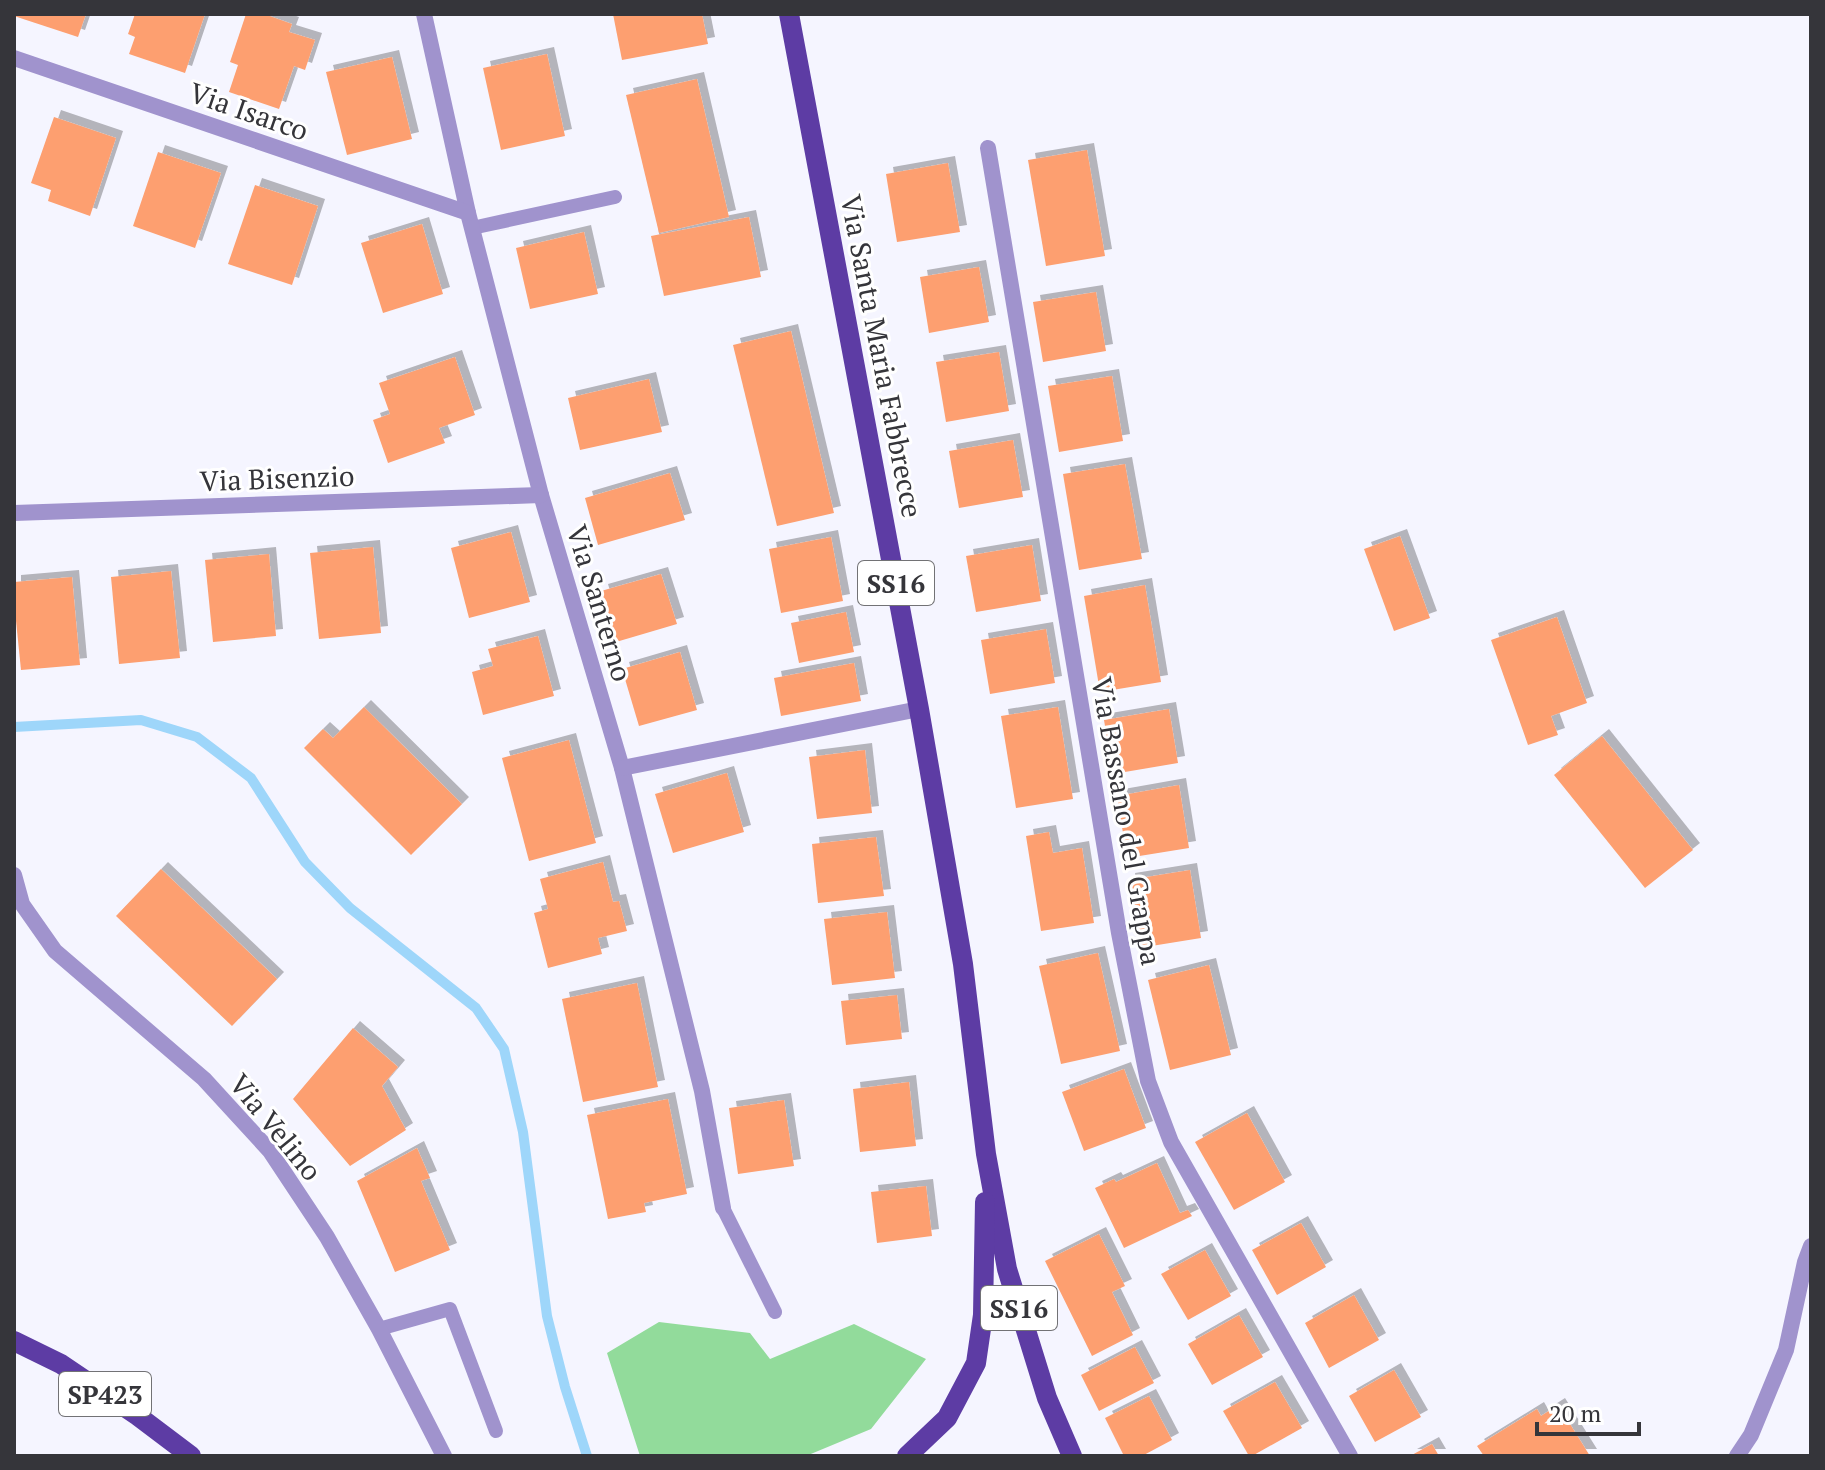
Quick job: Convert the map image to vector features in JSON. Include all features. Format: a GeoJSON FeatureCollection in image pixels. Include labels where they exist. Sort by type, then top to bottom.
{"type":"FeatureCollection","features":[{"type":"Feature","properties":{"kind":"main road","name":"Via Santa Maria Fabbrecce"},"geometry":{"type":"LineString","coordinates":[[789,14],[919,709],[963,964],[986,1154],[1007,1269],[1047,1398],[1072,1456]]}},
{"type":"Feature","properties":{"kind":"main road","name":"Via Santa Maria Fabbrecce"},"geometry":{"type":"LineString","coordinates":[[907,1456],[947,1418],[976,1363],[983,1315],[986,1154]]}},
{"type":"Feature","properties":{"kind":"main road","name":"SP423"},"geometry":{"type":"LineString","coordinates":[[14,1341],[61,1364],[191,1456]]}},
{"type":"Feature","properties":{"kind":"street","name":"Via Santerno"},"geometry":{"type":"LineString","coordinates":[[424,14],[470,221],[541,495],[622,768],[702,1091],[723,1208]]}},
{"type":"Feature","properties":{"kind":"street","name":"Via Isarco"},"geometry":{"type":"LineString","coordinates":[[14,58],[470,221]]}},
{"type":"Feature","properties":{"kind":"street","name":"Via Bassano del Grappa"},"geometry":{"type":"LineString","coordinates":[[988,148],[1119,933],[1148,1081],[1171,1142],[1350,1456]]}},
{"type":"Feature","properties":{"kind":"street","name":"Via Bisenzio"},"geometry":{"type":"LineString","coordinates":[[14,513],[541,495]]}},
{"type":"Feature","properties":{"kind":"street"},"geometry":{"type":"LineString","coordinates":[[622,768],[919,709]]}},
{"type":"Feature","properties":{"kind":"street","name":"Via Velino"},"geometry":{"type":"LineString","coordinates":[[14,875],[22,904],[55,951],[204,1079],[270,1151],[327,1237],[379,1329],[444,1456]]}},
{"type":"Feature","properties":{"kind":"street"},"geometry":{"type":"LineString","coordinates":[[1737,1456],[1751,1435],[1786,1350],[1811,1246]]}},
{"type":"Feature","properties":{"kind":"lane"},"geometry":{"type":"LineString","coordinates":[[470,221],[615,197]]}},
{"type":"Feature","properties":{"kind":"lane"},"geometry":{"type":"LineString","coordinates":[[723,1208],[775,1312]]}},
{"type":"Feature","properties":{"kind":"lane"},"geometry":{"type":"LineString","coordinates":[[379,1329],[450,1309],[496,1431]]}},
{"type":"Feature","properties":{"kind":"green space"},"geometry":{"type":"Polygon","coordinates":[[[659,1322],[750,1333],[770,1359],[854,1324],[926,1359],[871,1429],[806,1456],[640,1456],[607,1353],[659,1322]]]}},
{"type":"Feature","properties":{"kind":"building"},"geometry":{"type":"Polygon","coordinates":[[[14,14],[86,14],[78,37],[14,14]]]}},
{"type":"Feature","properties":{"kind":"building"},"geometry":{"type":"Polygon","coordinates":[[[135,14],[205,14],[185,73],[129,54],[135,37],[128,34],[135,14]]]}},
{"type":"Feature","properties":{"kind":"building"},"geometry":{"type":"Polygon","coordinates":[[[246,14],[264,14],[292,24],[289,32],[315,40],[305,70],[294,66],[279,109],[229,92],[238,65],[230,62],[246,14]]]}},
{"type":"Feature","properties":{"kind":"building"},"geometry":{"type":"Polygon","coordinates":[[[613,14],[702,14],[708,44],[622,60],[613,14]]]}},
{"type":"Feature","properties":{"kind":"building"},"geometry":{"type":"Polygon","coordinates":[[[547,54],[565,136],[501,150],[483,68],[547,54]]]}},
{"type":"Feature","properties":{"kind":"building"},"geometry":{"type":"Polygon","coordinates":[[[392,57],[412,139],[347,155],[326,72],[392,57]]]}},
{"type":"Feature","properties":{"kind":"building"},"geometry":{"type":"Polygon","coordinates":[[[697,79],[729,217],[659,233],[626,95],[697,79]]]}},
{"type":"Feature","properties":{"kind":"building"},"geometry":{"type":"Polygon","coordinates":[[[54,117],[116,138],[90,216],[48,201],[51,190],[31,183],[54,117]]]}},
{"type":"Feature","properties":{"kind":"building"},"geometry":{"type":"Polygon","coordinates":[[[1087,150],[1105,256],[1046,266],[1028,160],[1087,150]]]}},
{"type":"Feature","properties":{"kind":"building"},"geometry":{"type":"Polygon","coordinates":[[[158,152],[221,173],[195,248],[133,226],[158,152]]]}},
{"type":"Feature","properties":{"kind":"building"},"geometry":{"type":"Polygon","coordinates":[[[948,163],[960,232],[897,242],[886,174],[948,163]]]}},
{"type":"Feature","properties":{"kind":"building"},"geometry":{"type":"Polygon","coordinates":[[[255,185],[318,206],[292,285],[228,264],[255,185]]]}},
{"type":"Feature","properties":{"kind":"building"},"geometry":{"type":"Polygon","coordinates":[[[749,217],[761,277],[664,296],[651,236],[749,217]]]}},
{"type":"Feature","properties":{"kind":"building"},"geometry":{"type":"Polygon","coordinates":[[[422,224],[443,294],[383,313],[361,243],[422,224]]]}},
{"type":"Feature","properties":{"kind":"building"},"geometry":{"type":"Polygon","coordinates":[[[584,232],[598,294],[530,309],[516,248],[584,232]]]}},
{"type":"Feature","properties":{"kind":"building"},"geometry":{"type":"Polygon","coordinates":[[[979,267],[989,322],[929,333],[920,277],[979,267]]]}},
{"type":"Feature","properties":{"kind":"building"},"geometry":{"type":"Polygon","coordinates":[[[1096,292],[1106,351],[1043,362],[1033,302],[1096,292]]]}},
{"type":"Feature","properties":{"kind":"building"},"geometry":{"type":"Polygon","coordinates":[[[791,331],[834,513],[777,526],[733,345],[791,331]]]}},
{"type":"Feature","properties":{"kind":"building"},"geometry":{"type":"Polygon","coordinates":[[[999,352],[1009,411],[946,422],[936,362],[999,352]]]}},
{"type":"Feature","properties":{"kind":"building"},"geometry":{"type":"Polygon","coordinates":[[[455,357],[475,415],[439,428],[445,443],[388,463],[373,420],[390,414],[379,383],[455,357]]]}},
{"type":"Feature","properties":{"kind":"building"},"geometry":{"type":"Polygon","coordinates":[[[1112,376],[1123,441],[1059,452],[1048,386],[1112,376]]]}},
{"type":"Feature","properties":{"kind":"building"},"geometry":{"type":"Polygon","coordinates":[[[649,379],[662,432],[580,450],[568,398],[649,379]]]}},
{"type":"Feature","properties":{"kind":"building"},"geometry":{"type":"Polygon","coordinates":[[[1013,440],[1023,497],[959,508],[949,451],[1013,440]]]}},
{"type":"Feature","properties":{"kind":"building"},"geometry":{"type":"Polygon","coordinates":[[[1125,464],[1142,559],[1079,570],[1063,474],[1125,464]]]}},
{"type":"Feature","properties":{"kind":"building"},"geometry":{"type":"Polygon","coordinates":[[[670,473],[685,520],[598,545],[585,498],[670,473]]]}},
{"type":"Feature","properties":{"kind":"building"},"geometry":{"type":"Polygon","coordinates":[[[511,532],[530,602],[469,618],[451,548],[511,532]]]}},
{"type":"Feature","properties":{"kind":"building"},"geometry":{"type":"Polygon","coordinates":[[[1400,536],[1430,618],[1394,631],[1364,549],[1400,536]]]}},
{"type":"Feature","properties":{"kind":"building"},"geometry":{"type":"Polygon","coordinates":[[[831,537],[843,601],[781,613],[769,549],[831,537]]]}},
{"type":"Feature","properties":{"kind":"building"},"geometry":{"type":"Polygon","coordinates":[[[1032,545],[1041,601],[976,612],[966,556],[1032,545]]]}},
{"type":"Feature","properties":{"kind":"building"},"geometry":{"type":"Polygon","coordinates":[[[373,547],[381,633],[319,639],[310,553],[373,547]]]}},
{"type":"Feature","properties":{"kind":"building"},"geometry":{"type":"Polygon","coordinates":[[[269,554],[276,636],[213,642],[205,560],[269,554]]]}},
{"type":"Feature","properties":{"kind":"building"},"geometry":{"type":"Polygon","coordinates":[[[171,571],[180,658],[119,664],[111,577],[171,571]]]}},
{"type":"Feature","properties":{"kind":"building"},"geometry":{"type":"Polygon","coordinates":[[[661,574],[677,624],[616,642],[601,591],[661,574]]]}},
{"type":"Feature","properties":{"kind":"building"},"geometry":{"type":"Polygon","coordinates":[[[72,577],[80,665],[21,670],[14,582],[72,577]]]}},
{"type":"Feature","properties":{"kind":"building"},"geometry":{"type":"Polygon","coordinates":[[[1145,585],[1161,682],[1100,692],[1084,596],[1145,585]]]}},
{"type":"Feature","properties":{"kind":"building"},"geometry":{"type":"Polygon","coordinates":[[[846,612],[854,652],[799,663],[791,623],[846,612]]]}},
{"type":"Feature","properties":{"kind":"building"},"geometry":{"type":"Polygon","coordinates":[[[1557,617],[1587,703],[1551,716],[1558,735],[1528,745],[1491,640],[1557,617]]]}},
{"type":"Feature","properties":{"kind":"building"},"geometry":{"type":"Polygon","coordinates":[[[1046,629],[1055,683],[990,694],[981,640],[1046,629]]]}},
{"type":"Feature","properties":{"kind":"building"},"geometry":{"type":"Polygon","coordinates":[[[538,636],[554,696],[483,715],[472,672],[493,666],[488,649],[538,636]]]}},
{"type":"Feature","properties":{"kind":"building"},"geometry":{"type":"Polygon","coordinates":[[[680,652],[697,710],[639,726],[622,669],[680,652]]]}},
{"type":"Feature","properties":{"kind":"building"},"geometry":{"type":"Polygon","coordinates":[[[854,663],[861,701],[781,716],[774,678],[854,663]]]}},
{"type":"Feature","properties":{"kind":"building"},"geometry":{"type":"Polygon","coordinates":[[[364,707],[462,804],[411,855],[304,748],[323,729],[333,738],[364,707]]]}},
{"type":"Feature","properties":{"kind":"building"},"geometry":{"type":"Polygon","coordinates":[[[1058,707],[1073,799],[1016,808],[1001,716],[1058,707]]]}},
{"type":"Feature","properties":{"kind":"building"},"geometry":{"type":"Polygon","coordinates":[[[1169,709],[1178,763],[1113,774],[1104,720],[1169,709]]]}},
{"type":"Feature","properties":{"kind":"building"},"geometry":{"type":"Polygon","coordinates":[[[1602,736],[1693,850],[1645,888],[1554,775],[1602,736]]]}},
{"type":"Feature","properties":{"kind":"building"},"geometry":{"type":"Polygon","coordinates":[[[569,740],[596,843],[529,861],[502,758],[569,740]]]}},
{"type":"Feature","properties":{"kind":"building"},"geometry":{"type":"Polygon","coordinates":[[[865,750],[872,813],[817,819],[809,757],[865,750]]]}},
{"type":"Feature","properties":{"kind":"building"},"geometry":{"type":"Polygon","coordinates":[[[727,773],[744,832],[673,853],[655,794],[727,773]]]}},
{"type":"Feature","properties":{"kind":"building"},"geometry":{"type":"Polygon","coordinates":[[[1179,785],[1189,848],[1127,858],[1117,796],[1179,785]]]}},
{"type":"Feature","properties":{"kind":"building"},"geometry":{"type":"Polygon","coordinates":[[[1049,832],[1053,853],[1082,848],[1094,923],[1041,931],[1026,836],[1049,832]]]}},
{"type":"Feature","properties":{"kind":"building"},"geometry":{"type":"Polygon","coordinates":[[[876,837],[884,896],[818,903],[812,844],[876,837]]]}},
{"type":"Feature","properties":{"kind":"building"},"geometry":{"type":"Polygon","coordinates":[[[603,862],[613,902],[619,901],[627,931],[598,938],[602,954],[548,968],[534,913],[548,909],[540,879],[603,862]]]}},
{"type":"Feature","properties":{"kind":"building"},"geometry":{"type":"Polygon","coordinates":[[[161,869],[277,979],[232,1026],[116,916],[161,869]]]}},
{"type":"Feature","properties":{"kind":"building"},"geometry":{"type":"Polygon","coordinates":[[[1190,870],[1201,938],[1139,948],[1128,880],[1190,870]]]}},
{"type":"Feature","properties":{"kind":"building"},"geometry":{"type":"Polygon","coordinates":[[[887,912],[895,978],[832,985],[824,919],[887,912]]]}},
{"type":"Feature","properties":{"kind":"building"},"geometry":{"type":"Polygon","coordinates":[[[1098,953],[1120,1051],[1061,1064],[1039,966],[1098,953]]]}},
{"type":"Feature","properties":{"kind":"building"},"geometry":{"type":"Polygon","coordinates":[[[1209,965],[1231,1055],[1170,1070],[1148,980],[1209,965]]]}},
{"type":"Feature","properties":{"kind":"building"},"geometry":{"type":"Polygon","coordinates":[[[637,983],[658,1087],[583,1102],[562,999],[637,983]]]}},
{"type":"Feature","properties":{"kind":"building"},"geometry":{"type":"Polygon","coordinates":[[[897,995],[902,1039],[846,1045],[841,1001],[897,995]]]}},
{"type":"Feature","properties":{"kind":"building"},"geometry":{"type":"Polygon","coordinates":[[[353,1028],[398,1067],[382,1086],[406,1130],[350,1166],[293,1099],[353,1028]]]}},
{"type":"Feature","properties":{"kind":"building"},"geometry":{"type":"Polygon","coordinates":[[[1124,1069],[1146,1128],[1084,1151],[1062,1092],[1124,1069]]]}},
{"type":"Feature","properties":{"kind":"building"},"geometry":{"type":"Polygon","coordinates":[[[909,1082],[916,1146],[860,1152],[853,1089],[909,1082]]]}},
{"type":"Feature","properties":{"kind":"building"},"geometry":{"type":"Polygon","coordinates":[[[668,1099],[687,1194],[644,1203],[646,1212],[608,1219],[587,1115],[668,1099]]]}},
{"type":"Feature","properties":{"kind":"building"},"geometry":{"type":"Polygon","coordinates":[[[784,1100],[794,1166],[738,1174],[729,1108],[784,1100]]]}},
{"type":"Feature","properties":{"kind":"building"},"geometry":{"type":"Polygon","coordinates":[[[1247,1113],[1285,1182],[1234,1210],[1195,1142],[1247,1113]]]}},
{"type":"Feature","properties":{"kind":"building"},"geometry":{"type":"Polygon","coordinates":[[[417,1148],[430,1178],[421,1181],[450,1250],[395,1272],[357,1181],[417,1148]]]}},
{"type":"Feature","properties":{"kind":"building"},"geometry":{"type":"Polygon","coordinates":[[[1157,1163],[1180,1213],[1188,1210],[1192,1216],[1124,1248],[1095,1188],[1157,1163]]]}},
{"type":"Feature","properties":{"kind":"building"},"geometry":{"type":"Polygon","coordinates":[[[926,1186],[932,1236],[877,1243],[871,1192],[926,1186]]]}},
{"type":"Feature","properties":{"kind":"building"},"geometry":{"type":"Polygon","coordinates":[[[1301,1223],[1326,1267],[1277,1295],[1252,1250],[1301,1223]]]}},
{"type":"Feature","properties":{"kind":"building"},"geometry":{"type":"Polygon","coordinates":[[[1099,1234],[1125,1286],[1112,1292],[1133,1335],[1092,1356],[1045,1261],[1099,1234]]]}},
{"type":"Feature","properties":{"kind":"building"},"geometry":{"type":"Polygon","coordinates":[[[1205,1250],[1231,1296],[1188,1320],[1161,1274],[1205,1250]]]}},
{"type":"Feature","properties":{"kind":"building"},"geometry":{"type":"Polygon","coordinates":[[[1354,1295],[1379,1340],[1329,1368],[1305,1323],[1354,1295]]]}},
{"type":"Feature","properties":{"kind":"building"},"geometry":{"type":"Polygon","coordinates":[[[1239,1315],[1263,1357],[1212,1385],[1188,1344],[1239,1315]]]}},
{"type":"Feature","properties":{"kind":"building"},"geometry":{"type":"Polygon","coordinates":[[[1135,1347],[1154,1383],[1099,1411],[1081,1375],[1135,1347]]]}},
{"type":"Feature","properties":{"kind":"building"},"geometry":{"type":"Polygon","coordinates":[[[1394,1370],[1421,1417],[1375,1442],[1349,1396],[1394,1370]]]}},
{"type":"Feature","properties":{"kind":"building"},"geometry":{"type":"Polygon","coordinates":[[[1275,1382],[1302,1428],[1249,1456],[1223,1411],[1275,1382]]]}},
{"type":"Feature","properties":{"kind":"building"},"geometry":{"type":"Polygon","coordinates":[[[1149,1396],[1172,1440],[1142,1456],[1124,1456],[1105,1418],[1149,1396]]]}},
{"type":"Feature","properties":{"kind":"building"},"geometry":{"type":"Polygon","coordinates":[[[1558,1405],[1590,1456],[1484,1456],[1477,1446],[1537,1409],[1541,1416],[1558,1405]]]}},
{"type":"Feature","properties":{"kind":"building"},"geometry":{"type":"Polygon","coordinates":[[[1432,1444],[1439,1456],[1410,1456],[1432,1444]]]}},
{"type":"Feature","properties":{"kind":"waterway"},"geometry":{"type":"LineString","coordinates":[[14,727],[141,720],[197,737],[251,778],[305,862],[350,908],[476,1008],[504,1049],[523,1132],[547,1316],[587,1456]]}}]}
